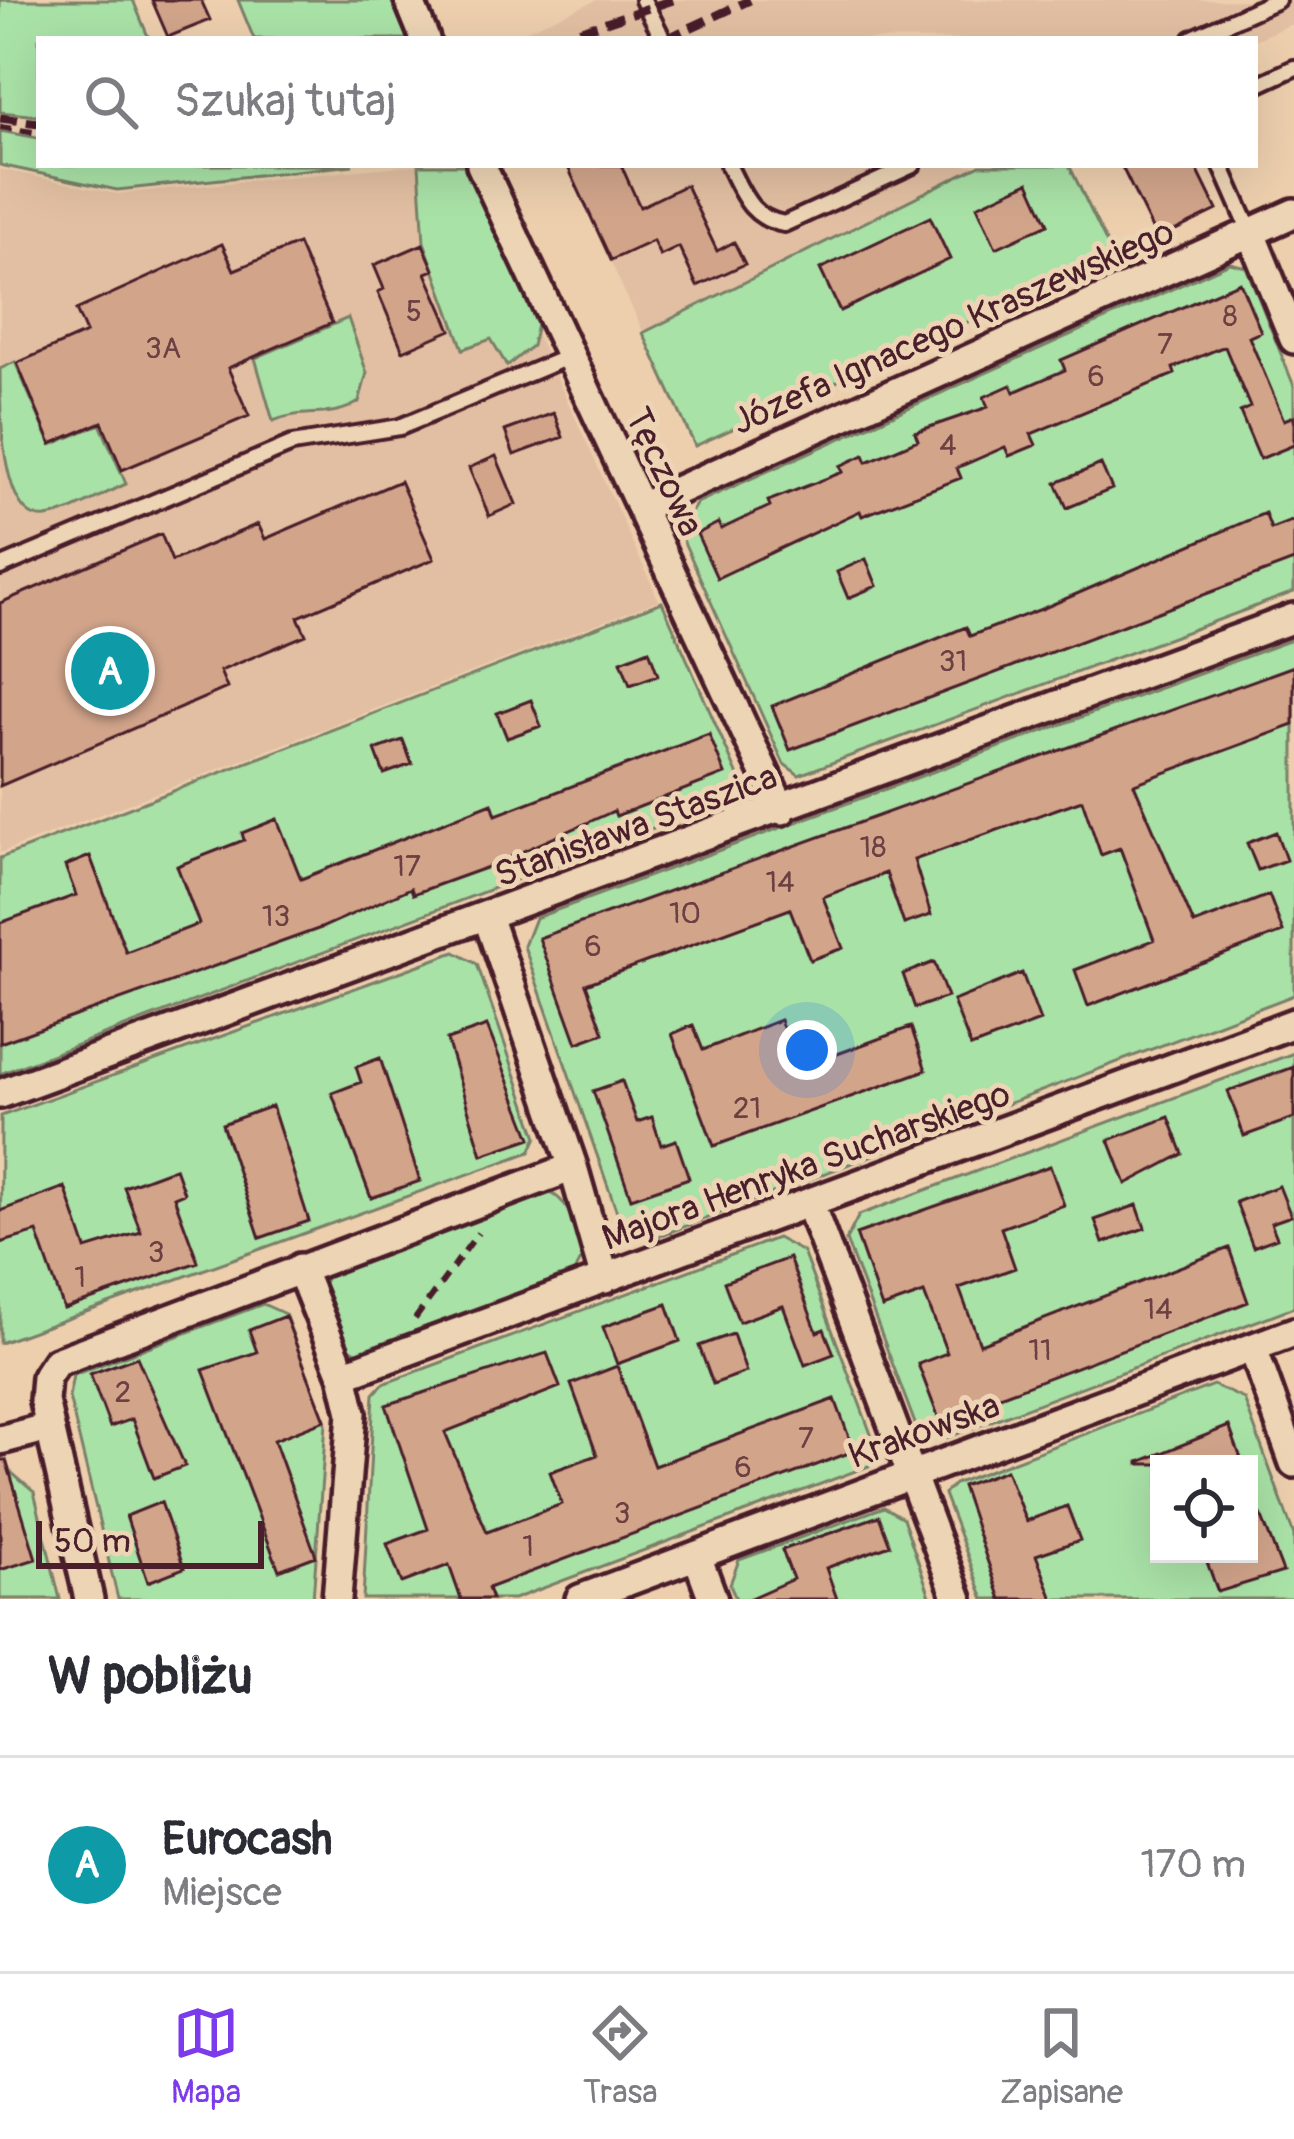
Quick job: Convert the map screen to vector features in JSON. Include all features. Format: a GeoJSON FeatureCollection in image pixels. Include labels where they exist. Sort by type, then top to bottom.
{"type":"FeatureCollection","features":[{"type":"Feature","properties":{"kind":"street"},"geometry":{"type":"LineString","coordinates":[[409,0],[424,36]]}},
{"type":"Feature","properties":{"kind":"street","name":"Tęczowa"},"geometry":{"type":"LineString","coordinates":[[482,168],[782,810]]}},
{"type":"Feature","properties":{"kind":"street","name":"Józefa Ignacego Kraszewskiego"},"geometry":{"type":"LineString","coordinates":[[641,507],[1294,213]]}},
{"type":"Feature","properties":{"kind":"street"},"geometry":{"type":"LineString","coordinates":[[1250,231],[1294,339]]}},
{"type":"Feature","properties":{"kind":"street","name":"Stanisława Staszica"},"geometry":{"type":"LineString","coordinates":[[0,1094],[488,919],[1294,618]]}},
{"type":"Feature","properties":{"kind":"street"},"geometry":{"type":"LineString","coordinates":[[488,919],[573,1167],[605,1280]]}},
{"type":"Feature","properties":{"kind":"street","name":"Majora Henryka Sucharskiego"},"geometry":{"type":"LineString","coordinates":[[343,1375],[1294,1023]]}},
{"type":"Feature","properties":{"kind":"street"},"geometry":{"type":"LineString","coordinates":[[89,1599],[49,1427],[46,1377],[56,1362],[573,1167]]}},
{"type":"Feature","properties":{"kind":"street"},"geometry":{"type":"LineString","coordinates":[[810,1204],[958,1599]]}},
{"type":"Feature","properties":{"kind":"street"},"geometry":{"type":"LineString","coordinates":[[300,1268],[343,1375],[352,1413],[337,1599]]}},
{"type":"Feature","properties":{"kind":"street","name":"Krakowska"},"geometry":{"type":"LineString","coordinates":[[580,1599],[1294,1332]]}},
{"type":"Feature","properties":{"kind":"street"},"geometry":{"type":"LineString","coordinates":[[1252,1348],[1294,1463]]}},
{"type":"Feature","properties":{"kind":"street"},"geometry":{"type":"LineString","coordinates":[[0,1440],[49,1427]]}},
{"type":"Feature","properties":{"kind":"street"},"geometry":{"type":"LineString","coordinates":[[697,1556],[713,1599]]}},
{"type":"Feature","properties":{"kind":"lane"},"geometry":{"type":"LineString","coordinates":[[643,0],[661,36]]}},
{"type":"Feature","properties":{"kind":"lane"},"geometry":{"type":"LineString","coordinates":[[1198,36],[1277,0]]}},
{"type":"Feature","properties":{"kind":"lane"},"geometry":{"type":"LineString","coordinates":[[1258,85],[1294,68]]}},
{"type":"Feature","properties":{"kind":"lane"},"geometry":{"type":"LineString","coordinates":[[730,168],[751,208],[764,220],[784,224],[907,168]]}},
{"type":"Feature","properties":{"kind":"lane"},"geometry":{"type":"LineString","coordinates":[[1222,168],[1250,231]]}},
{"type":"Feature","properties":{"kind":"lane"},"geometry":{"type":"LineString","coordinates":[[0,567],[292,444],[400,427],[570,356]]}},
{"type":"Feature","properties":{"kind":"path"},"geometry":{"type":"LineString","coordinates":[[0,127],[36,133]]}},
{"type":"Feature","properties":{"kind":"path"},"geometry":{"type":"LineString","coordinates":[[403,1336],[481,1228]]}},
{"type":"Feature","properties":{"kind":"shaded area"},"geometry":{"type":"Polygon","coordinates":[[[597,0],[1294,0],[1294,23],[1258,39],[513,36],[597,0]]]}},
{"type":"Feature","properties":{"kind":"shaded area"},"geometry":{"type":"Polygon","coordinates":[[[381,168],[460,168],[659,600],[0,853],[0,169],[117,194],[381,168]]]}},
{"type":"Feature","properties":{"kind":"shaded area"},"geometry":{"type":"Polygon","coordinates":[[[567,168],[974,168],[643,332],[567,168]]]}},
{"type":"Feature","properties":{"kind":"green space"},"geometry":{"type":"Polygon","coordinates":[[[0,0],[133,0],[148,36],[36,36],[36,116],[0,112],[0,0]]]}},
{"type":"Feature","properties":{"kind":"green space"},"geometry":{"type":"Polygon","coordinates":[[[238,0],[391,0],[407,36],[253,36],[238,0]]]}},
{"type":"Feature","properties":{"kind":"green space"},"geometry":{"type":"Polygon","coordinates":[[[0,131],[36,137],[36,168],[325,168],[117,190],[0,165],[0,131]]]}},
{"type":"Feature","properties":{"kind":"green space"},"geometry":{"type":"Polygon","coordinates":[[[419,168],[468,168],[538,320],[532,346],[507,366],[491,339],[463,349],[424,242],[419,168]]]}},
{"type":"Feature","properties":{"kind":"green space"},"geometry":{"type":"Polygon","coordinates":[[[974,168],[1070,168],[1113,256],[695,446],[643,333],[974,168]]]}},
{"type":"Feature","properties":{"kind":"green space"},"geometry":{"type":"Polygon","coordinates":[[[1230,263],[1246,267],[1294,386],[1294,592],[799,775],[784,764],[679,531],[697,503],[1230,263]]]}},
{"type":"Feature","properties":{"kind":"green space"},"geometry":{"type":"Polygon","coordinates":[[[348,318],[367,373],[359,402],[338,411],[273,421],[255,358],[348,318]]]}},
{"type":"Feature","properties":{"kind":"green space"},"geometry":{"type":"Polygon","coordinates":[[[15,362],[51,445],[100,424],[126,484],[46,517],[31,514],[19,501],[6,459],[1,408],[0,369],[15,362]]]}},
{"type":"Feature","properties":{"kind":"green space"},"geometry":{"type":"Polygon","coordinates":[[[662,602],[739,778],[733,798],[0,1074],[0,858],[662,602]]]}},
{"type":"Feature","properties":{"kind":"green space"},"geometry":{"type":"Polygon","coordinates":[[[1294,639],[1294,995],[657,1237],[620,1221],[524,946],[535,918],[1294,639]]]}},
{"type":"Feature","properties":{"kind":"green space"},"geometry":{"type":"Polygon","coordinates":[[[455,952],[477,964],[537,1137],[530,1152],[0,1343],[1,1116],[455,952]]]}},
{"type":"Feature","properties":{"kind":"green space"},"geometry":{"type":"Polygon","coordinates":[[[1294,1053],[1294,1307],[944,1439],[917,1429],[846,1240],[859,1215],[1294,1053]]]}},
{"type":"Feature","properties":{"kind":"green space"},"geometry":{"type":"Polygon","coordinates":[[[540,1191],[559,1198],[574,1225],[583,1256],[571,1278],[361,1355],[340,1342],[320,1292],[329,1272],[540,1191]]]}},
{"type":"Feature","properties":{"kind":"green space"},"geometry":{"type":"Polygon","coordinates":[[[777,1238],[803,1252],[874,1442],[869,1466],[514,1599],[363,1599],[374,1394],[383,1384],[777,1238]]]}},
{"type":"Feature","properties":{"kind":"green space"},"geometry":{"type":"Polygon","coordinates":[[[263,1304],[285,1314],[326,1423],[313,1599],[118,1599],[69,1397],[73,1375],[263,1304]]]}},
{"type":"Feature","properties":{"kind":"green space"},"geometry":{"type":"Polygon","coordinates":[[[1213,1385],[1244,1399],[1294,1535],[1294,1599],[984,1599],[944,1494],[954,1484],[1213,1385]]]}},
{"type":"Feature","properties":{"kind":"green space"},"geometry":{"type":"Polygon","coordinates":[[[5,1467],[34,1492],[60,1599],[0,1599],[0,1469],[5,1467]]]}},
{"type":"Feature","properties":{"kind":"green space"},"geometry":{"type":"Polygon","coordinates":[[[884,1507],[903,1518],[931,1599],[736,1599],[730,1584],[739,1560],[884,1507]]]}},
{"type":"Feature","properties":{"kind":"building"},"geometry":{"type":"Polygon","coordinates":[[[152,0],[201,0],[210,20],[168,36],[152,0]]]}},
{"type":"Feature","properties":{"kind":"building"},"geometry":{"type":"Polygon","coordinates":[[[568,168],[622,168],[640,207],[686,185],[717,251],[734,242],[745,264],[697,286],[679,247],[660,256],[653,241],[611,260],[568,168]]]}},
{"type":"Feature","properties":{"kind":"building"},"geometry":{"type":"Polygon","coordinates":[[[1122,168],[1196,168],[1217,210],[1157,239],[1122,168]]]}},
{"type":"Feature","properties":{"kind":"building"},"geometry":{"type":"Polygon","coordinates":[[[1029,182],[1048,224],[996,248],[977,206],[1029,182]]]}},
{"type":"Feature","properties":{"kind":"building"},"geometry":{"type":"Polygon","coordinates":[[[930,217],[950,259],[840,311],[820,269],[930,217]]]}},
{"type":"Feature","properties":{"kind":"building"},"geometry":{"type":"Polygon","coordinates":[[[222,244],[234,270],[298,244],[332,323],[228,368],[249,416],[122,470],[102,422],[51,444],[17,363],[86,333],[76,310],[222,244]]]}},
{"type":"Feature","properties":{"kind":"building"},"geometry":{"type":"Polygon","coordinates":[[[423,244],[434,270],[426,273],[451,330],[403,351],[378,292],[384,289],[374,265],[423,244]]]}},
{"type":"Feature","properties":{"kind":"building"},"geometry":{"type":"Polygon","coordinates":[[[1240,282],[1261,332],[1249,337],[1284,420],[1294,416],[1294,445],[1260,459],[1240,412],[1250,407],[1225,347],[1220,348],[1173,368],[1175,374],[1031,434],[1036,445],[1009,456],[1005,447],[957,468],[961,478],[862,516],[860,511],[717,578],[697,534],[718,523],[721,529],[770,506],[768,501],[843,472],[840,466],[864,455],[867,462],[918,440],[915,432],[988,407],[984,397],[1011,385],[1014,392],[1065,370],[1061,360],[1240,282]]]}},
{"type":"Feature","properties":{"kind":"building"},"geometry":{"type":"Polygon","coordinates":[[[554,413],[563,437],[514,455],[505,431],[554,413]]]}},
{"type":"Feature","properties":{"kind":"building"},"geometry":{"type":"Polygon","coordinates":[[[496,456],[516,504],[489,516],[469,468],[496,456]]]}},
{"type":"Feature","properties":{"kind":"building"},"geometry":{"type":"Polygon","coordinates":[[[1101,464],[1112,489],[1067,508],[1056,483],[1101,464]]]}},
{"type":"Feature","properties":{"kind":"building"},"geometry":{"type":"Polygon","coordinates":[[[400,481],[434,559],[298,617],[306,635],[220,671],[227,688],[0,786],[0,603],[161,534],[172,561],[258,524],[265,539],[400,481]]]}},
{"type":"Feature","properties":{"kind":"building"},"geometry":{"type":"Polygon","coordinates":[[[1265,513],[1271,529],[1294,520],[1294,561],[790,750],[772,706],[966,627],[970,636],[1044,608],[1265,513]]]}},
{"type":"Feature","properties":{"kind":"building"},"geometry":{"type":"Polygon","coordinates":[[[866,559],[877,586],[848,598],[837,572],[866,559]]]}},
{"type":"Feature","properties":{"kind":"building"},"geometry":{"type":"Polygon","coordinates":[[[649,650],[658,675],[630,685],[621,661],[649,650]]]}},
{"type":"Feature","properties":{"kind":"building"},"geometry":{"type":"Polygon","coordinates":[[[1294,666],[1294,725],[1134,784],[1194,924],[1269,895],[1283,932],[1088,1006],[1075,970],[1154,940],[1120,848],[1101,855],[1082,800],[914,860],[931,915],[904,924],[886,873],[823,897],[843,948],[810,960],[790,909],[586,984],[604,1033],[577,1043],[539,938],[1294,666]]]}},
{"type":"Feature","properties":{"kind":"building"},"geometry":{"type":"Polygon","coordinates":[[[531,700],[541,726],[507,738],[497,713],[531,700]]]}},
{"type":"Feature","properties":{"kind":"building"},"geometry":{"type":"Polygon","coordinates":[[[709,734],[725,774],[616,816],[614,811],[485,868],[413,894],[411,888],[321,928],[0,1043],[0,923],[76,895],[65,866],[90,856],[126,952],[199,924],[177,866],[244,840],[242,833],[277,819],[301,879],[492,803],[496,815],[709,734]]]}},
{"type":"Feature","properties":{"kind":"building"},"geometry":{"type":"Polygon","coordinates":[[[403,740],[412,764],[384,774],[375,750],[403,740]]]}},
{"type":"Feature","properties":{"kind":"building"},"geometry":{"type":"Polygon","coordinates":[[[1276,832],[1286,860],[1258,870],[1247,843],[1276,832]]]}},
{"type":"Feature","properties":{"kind":"building"},"geometry":{"type":"Polygon","coordinates":[[[934,962],[947,997],[915,1008],[903,974],[934,962]]]}},
{"type":"Feature","properties":{"kind":"building"},"geometry":{"type":"Polygon","coordinates":[[[1022,973],[1040,1021],[971,1047],[953,1001],[1022,973]]]}},
{"type":"Feature","properties":{"kind":"building"},"geometry":{"type":"Polygon","coordinates":[[[780,1020],[799,1068],[911,1027],[926,1070],[714,1146],[672,1034],[693,1025],[703,1050],[780,1020]]]}},
{"type":"Feature","properties":{"kind":"building"},"geometry":{"type":"Polygon","coordinates":[[[487,1026],[531,1138],[482,1155],[447,1040],[487,1026]]]}},
{"type":"Feature","properties":{"kind":"building"},"geometry":{"type":"Polygon","coordinates":[[[380,1058],[420,1181],[371,1198],[332,1093],[361,1082],[356,1067],[380,1058]]]}},
{"type":"Feature","properties":{"kind":"building"},"geometry":{"type":"Polygon","coordinates":[[[1294,1067],[1294,1118],[1244,1136],[1228,1091],[1294,1067]]]}},
{"type":"Feature","properties":{"kind":"building"},"geometry":{"type":"Polygon","coordinates":[[[622,1081],[637,1122],[652,1117],[661,1145],[676,1140],[689,1178],[631,1198],[593,1091],[622,1081]]]}},
{"type":"Feature","properties":{"kind":"building"},"geometry":{"type":"Polygon","coordinates":[[[272,1106],[309,1221],[260,1238],[222,1124],[272,1106]]]}},
{"type":"Feature","properties":{"kind":"building"},"geometry":{"type":"Polygon","coordinates":[[[1169,1117],[1183,1154],[1126,1184],[1109,1140],[1169,1117]]]}},
{"type":"Feature","properties":{"kind":"building"},"geometry":{"type":"Polygon","coordinates":[[[1050,1166],[1064,1205],[1001,1228],[1015,1268],[959,1288],[980,1344],[1229,1248],[1248,1302],[939,1419],[918,1364],[947,1353],[924,1293],[882,1308],[856,1234],[1050,1166]]]}},
{"type":"Feature","properties":{"kind":"building"},"geometry":{"type":"Polygon","coordinates":[[[175,1168],[184,1193],[174,1197],[198,1262],[64,1309],[37,1232],[0,1243],[0,1211],[65,1187],[86,1249],[141,1232],[124,1187],[175,1168]]]}},
{"type":"Feature","properties":{"kind":"building"},"geometry":{"type":"Polygon","coordinates":[[[1279,1186],[1291,1216],[1271,1223],[1277,1238],[1253,1247],[1236,1202],[1279,1186]]]}},
{"type":"Feature","properties":{"kind":"building"},"geometry":{"type":"Polygon","coordinates":[[[1137,1205],[1145,1228],[1103,1243],[1095,1220],[1137,1205]]]}},
{"type":"Feature","properties":{"kind":"building"},"geometry":{"type":"Polygon","coordinates":[[[789,1258],[817,1332],[824,1329],[834,1354],[805,1365],[783,1306],[739,1322],[724,1282],[789,1258]]]}},
{"type":"Feature","properties":{"kind":"building"},"geometry":{"type":"Polygon","coordinates":[[[667,1304],[680,1341],[617,1364],[603,1327],[667,1304]]]}},
{"type":"Feature","properties":{"kind":"building"},"geometry":{"type":"Polygon","coordinates":[[[285,1316],[325,1420],[274,1440],[316,1556],[279,1570],[203,1370],[257,1352],[249,1330],[285,1316]]]}},
{"type":"Feature","properties":{"kind":"building"},"geometry":{"type":"Polygon","coordinates":[[[733,1334],[746,1372],[713,1384],[699,1346],[733,1334]]]}},
{"type":"Feature","properties":{"kind":"building"},"geometry":{"type":"Polygon","coordinates":[[[547,1353],[560,1387],[445,1432],[487,1532],[562,1504],[550,1472],[597,1455],[571,1384],[617,1366],[654,1466],[835,1399],[854,1451],[488,1588],[492,1599],[461,1599],[449,1565],[402,1583],[387,1544],[428,1529],[386,1405],[547,1353]]]}},
{"type":"Feature","properties":{"kind":"building"},"geometry":{"type":"Polygon","coordinates":[[[137,1357],[185,1466],[154,1478],[132,1419],[110,1427],[90,1374],[137,1357]]]}},
{"type":"Feature","properties":{"kind":"building"},"geometry":{"type":"Polygon","coordinates":[[[1229,1426],[1240,1455],[1156,1455],[1229,1426]]]}},
{"type":"Feature","properties":{"kind":"building"},"geometry":{"type":"Polygon","coordinates":[[[0,1460],[6,1460],[36,1559],[0,1570],[0,1460]]]}},
{"type":"Feature","properties":{"kind":"building"},"geometry":{"type":"Polygon","coordinates":[[[1006,1470],[1026,1521],[1067,1506],[1080,1540],[1036,1555],[1053,1599],[1001,1599],[962,1486],[1006,1470]]]}},
{"type":"Feature","properties":{"kind":"building"},"geometry":{"type":"Polygon","coordinates":[[[161,1502],[184,1568],[148,1582],[126,1516],[161,1502]]]}},
{"type":"Feature","properties":{"kind":"building"},"geometry":{"type":"Polygon","coordinates":[[[1258,1507],[1283,1572],[1218,1592],[1207,1563],[1258,1563],[1258,1507]]]}},
{"type":"Feature","properties":{"kind":"building"},"geometry":{"type":"Polygon","coordinates":[[[879,1516],[890,1545],[826,1568],[837,1599],[748,1599],[793,1579],[782,1550],[879,1516]]]}},
{"type":"Feature","properties":{"kind":"railway"},"geometry":{"type":"LineString","coordinates":[[563,36],[673,0]]}},
{"type":"Feature","properties":{"kind":"railway"},"geometry":{"type":"LineString","coordinates":[[672,36],[750,0]]}},
{"type":"Feature","properties":{"kind":"railway"},"geometry":{"type":"LineString","coordinates":[[0,118],[36,123]]}},
{"type":"Feature","properties":{"kind":"place","name":"Eurocash"},"geometry":{"type":"Point","coordinates":[110,671]}}]}
